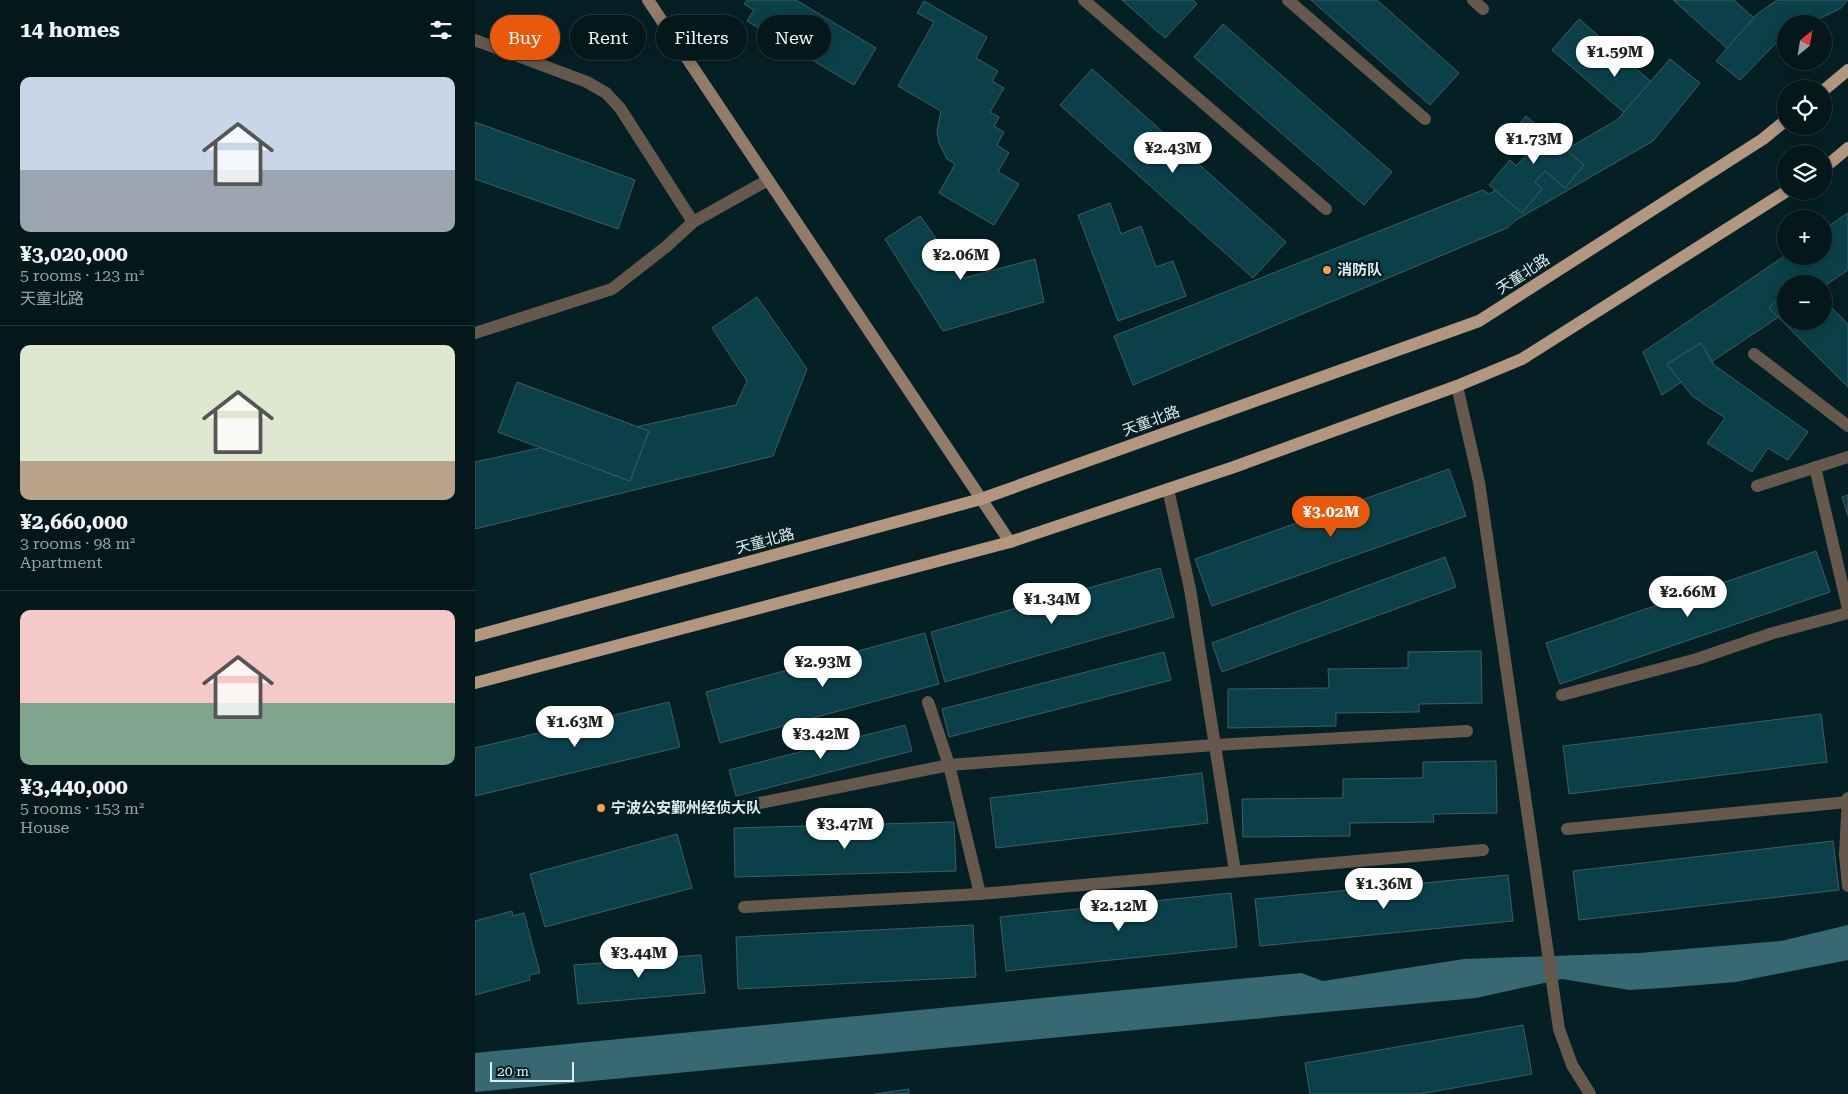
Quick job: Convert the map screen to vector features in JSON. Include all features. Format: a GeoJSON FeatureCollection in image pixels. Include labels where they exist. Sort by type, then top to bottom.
{"type":"FeatureCollection","features":[{"type":"Feature","properties":{"kind":"main road"},"geometry":{"type":"LineString","coordinates":[[1832,83],[1848,70]]}},
{"type":"Feature","properties":{"kind":"main road","name":"天童北路"},"geometry":{"type":"LineString","coordinates":[[475,636],[981,499],[1479,321],[1763,139],[1777,127]]}},
{"type":"Feature","properties":{"kind":"main road"},"geometry":{"type":"LineString","coordinates":[[1832,161],[1848,148]]}},
{"type":"Feature","properties":{"kind":"main road"},"geometry":{"type":"LineString","coordinates":[[475,683],[1010,542],[1168,489],[1457,386],[1522,359],[1777,197]]}},
{"type":"Feature","properties":{"kind":"street"},"geometry":{"type":"LineString","coordinates":[[648,0],[1010,542]]}},
{"type":"Feature","properties":{"kind":"street"},"geometry":{"type":"LineString","coordinates":[[1084,0],[1326,209]]}},
{"type":"Feature","properties":{"kind":"street"},"geometry":{"type":"LineString","coordinates":[[1288,0],[1425,119]]}},
{"type":"Feature","properties":{"kind":"street"},"geometry":{"type":"LineString","coordinates":[[475,40],[587,82],[606,93],[621,108],[693,222]]}},
{"type":"Feature","properties":{"kind":"street"},"geometry":{"type":"LineString","coordinates":[[475,333],[613,289],[667,246],[693,222],[768,180]]}},
{"type":"Feature","properties":{"kind":"street"},"geometry":{"type":"LineString","coordinates":[[1754,354],[1848,426]]}},
{"type":"Feature","properties":{"kind":"street"},"geometry":{"type":"LineString","coordinates":[[1457,386],[1479,482],[1542,898],[1559,1029],[1572,1065],[1590,1094]]}},
{"type":"Feature","properties":{"kind":"street"},"geometry":{"type":"LineString","coordinates":[[1757,486],[1848,456]]}},
{"type":"Feature","properties":{"kind":"street"},"geometry":{"type":"LineString","coordinates":[[1815,467],[1843,563],[1848,609]]}},
{"type":"Feature","properties":{"kind":"street"},"geometry":{"type":"LineString","coordinates":[[1168,489],[1190,589],[1235,871]]}},
{"type":"Feature","properties":{"kind":"street"},"geometry":{"type":"LineString","coordinates":[[1562,695],[1697,658],[1773,633],[1848,613]]}},
{"type":"Feature","properties":{"kind":"street"},"geometry":{"type":"LineString","coordinates":[[928,702],[949,765],[980,894]]}},
{"type":"Feature","properties":{"kind":"street"},"geometry":{"type":"LineString","coordinates":[[735,808],[949,765],[1215,745],[1467,731]]}},
{"type":"Feature","properties":{"kind":"street"},"geometry":{"type":"LineString","coordinates":[[1567,829],[1848,801],[1845,854],[1848,886]]}},
{"type":"Feature","properties":{"kind":"street"},"geometry":{"type":"LineString","coordinates":[[744,907],[980,894],[1483,850]]}},
{"type":"Feature","properties":{"kind":"water"},"geometry":{"type":"Polygon","coordinates":[[[1848,925],[1848,960],[1736,982],[1629,990],[1562,979],[1476,998],[475,1092],[475,1053],[1301,973],[1323,981],[1464,959],[1639,953],[1781,941],[1848,925]]]}},
{"type":"Feature","properties":{"kind":"building"},"geometry":{"type":"Polygon","coordinates":[[[747,0],[796,0],[821,15],[757,15],[757,27],[747,21],[754,10],[744,4],[747,0]]]}},
{"type":"Feature","properties":{"kind":"building"},"geometry":{"type":"Polygon","coordinates":[[[1122,0],[1193,0],[1197,4],[1165,38],[1122,0]]]}},
{"type":"Feature","properties":{"kind":"building"},"geometry":{"type":"Polygon","coordinates":[[[1311,0],[1377,0],[1459,73],[1430,105],[1311,0]]]}},
{"type":"Feature","properties":{"kind":"building"},"geometry":{"type":"Polygon","coordinates":[[[1673,0],[1734,0],[1775,37],[1748,67],[1673,0]]]}},
{"type":"Feature","properties":{"kind":"building"},"geometry":{"type":"Polygon","coordinates":[[[1777,0],[1848,0],[1841,8],[1827,15],[1777,15],[1777,42],[1740,80],[1716,61],[1757,14],[1777,0]]]}},
{"type":"Feature","properties":{"kind":"building"},"geometry":{"type":"Polygon","coordinates":[[[924,1],[987,37],[976,58],[998,71],[992,81],[1004,88],[990,112],[999,117],[994,126],[1004,132],[997,145],[1009,153],[998,172],[1019,184],[994,225],[939,193],[955,164],[947,159],[939,143],[937,131],[941,111],[898,86],[934,22],[917,13],[924,1]]]}},
{"type":"Feature","properties":{"kind":"building"},"geometry":{"type":"Polygon","coordinates":[[[1579,19],[1678,105],[1651,136],[1552,50],[1579,19]]]}},
{"type":"Feature","properties":{"kind":"building"},"geometry":{"type":"Polygon","coordinates":[[[831,21],[876,48],[854,85],[812,60],[831,60],[831,21]]]}},
{"type":"Feature","properties":{"kind":"building"},"geometry":{"type":"Polygon","coordinates":[[[1223,24],[1392,172],[1364,205],[1194,57],[1223,24]]]}},
{"type":"Feature","properties":{"kind":"building"},"geometry":{"type":"Polygon","coordinates":[[[1670,59],[1700,83],[1653,141],[1516,220],[1507,228],[1133,385],[1114,336],[1483,190],[1489,194],[1617,120],[1670,59]]]}},
{"type":"Feature","properties":{"kind":"building"},"geometry":{"type":"Polygon","coordinates":[[[1092,69],[1286,242],[1253,278],[1060,105],[1092,69]]]}},
{"type":"Feature","properties":{"kind":"building"},"geometry":{"type":"Polygon","coordinates":[[[1526,116],[1584,165],[1565,188],[1545,171],[1535,182],[1542,189],[1522,213],[1489,185],[1510,160],[1516,166],[1526,155],[1507,139],[1526,116]]]}},
{"type":"Feature","properties":{"kind":"building"},"geometry":{"type":"Polygon","coordinates":[[[475,122],[635,180],[618,229],[475,179],[475,122]]]}},
{"type":"Feature","properties":{"kind":"building"},"geometry":{"type":"Polygon","coordinates":[[[1110,203],[1121,234],[1141,226],[1156,267],[1173,261],[1186,296],[1118,321],[1078,215],[1110,203]]]}},
{"type":"Feature","properties":{"kind":"building"},"geometry":{"type":"Polygon","coordinates":[[[1848,213],[1848,270],[1832,281],[1832,275],[1777,275],[1777,318],[1662,395],[1643,352],[1777,261],[1777,265],[1832,265],[1832,224],[1848,213]]]}},
{"type":"Feature","properties":{"kind":"building"},"geometry":{"type":"Polygon","coordinates":[[[920,216],[964,278],[1035,259],[1044,302],[943,331],[885,239],[920,216]]]}},
{"type":"Feature","properties":{"kind":"building"},"geometry":{"type":"Polygon","coordinates":[[[757,297],[807,369],[773,456],[475,529],[475,462],[736,405],[747,381],[712,328],[757,297]]]}},
{"type":"Feature","properties":{"kind":"building"},"geometry":{"type":"Polygon","coordinates":[[[1777,300],[1777,316],[1769,308],[1777,300]]]}},
{"type":"Feature","properties":{"kind":"building"},"geometry":{"type":"Polygon","coordinates":[[[1832,308],[1848,324],[1848,387],[1791,330],[1832,330],[1832,308]]]}},
{"type":"Feature","properties":{"kind":"building"},"geometry":{"type":"Polygon","coordinates":[[[1701,343],[1714,365],[1808,432],[1788,460],[1768,448],[1752,472],[1707,443],[1725,418],[1692,396],[1667,364],[1701,343]]]}},
{"type":"Feature","properties":{"kind":"building"},"geometry":{"type":"Polygon","coordinates":[[[517,382],[649,431],[630,481],[498,432],[517,382]]]}},
{"type":"Feature","properties":{"kind":"building"},"geometry":{"type":"Polygon","coordinates":[[[1449,469],[1466,516],[1212,606],[1195,559],[1449,469]]]}},
{"type":"Feature","properties":{"kind":"building"},"geometry":{"type":"Polygon","coordinates":[[[1848,495],[1848,516],[1842,497],[1848,495]]]}},
{"type":"Feature","properties":{"kind":"building"},"geometry":{"type":"Polygon","coordinates":[[[1816,551],[1830,592],[1560,684],[1546,643],[1816,551]]]}},
{"type":"Feature","properties":{"kind":"building"},"geometry":{"type":"Polygon","coordinates":[[[1445,557],[1456,587],[1222,672],[1212,643],[1445,557]]]}},
{"type":"Feature","properties":{"kind":"building"},"geometry":{"type":"Polygon","coordinates":[[[1160,568],[1174,617],[945,682],[931,632],[1160,568]]]}},
{"type":"Feature","properties":{"kind":"building"},"geometry":{"type":"Polygon","coordinates":[[[925,633],[939,684],[720,743],[706,692],[925,633]]]}},
{"type":"Feature","properties":{"kind":"building"},"geometry":{"type":"Polygon","coordinates":[[[1481,651],[1482,703],[1419,704],[1419,712],[1336,713],[1336,726],[1228,728],[1228,689],[1329,688],[1328,669],[1408,668],[1408,652],[1481,651]]]}},
{"type":"Feature","properties":{"kind":"building"},"geometry":{"type":"Polygon","coordinates":[[[1164,652],[1171,680],[949,737],[942,709],[1164,652]]]}},
{"type":"Feature","properties":{"kind":"building"},"geometry":{"type":"Polygon","coordinates":[[[669,702],[680,747],[475,796],[475,748],[669,702]]]}},
{"type":"Feature","properties":{"kind":"building"},"geometry":{"type":"Polygon","coordinates":[[[1821,714],[1827,762],[1569,794],[1563,746],[1821,714]]]}},
{"type":"Feature","properties":{"kind":"building"},"geometry":{"type":"Polygon","coordinates":[[[905,725],[912,751],[736,796],[729,770],[905,725]]]}},
{"type":"Feature","properties":{"kind":"building"},"geometry":{"type":"Polygon","coordinates":[[[1496,761],[1497,813],[1433,814],[1434,822],[1350,823],[1350,836],[1243,837],[1242,799],[1343,798],[1343,779],[1423,778],[1423,762],[1496,761]]]}},
{"type":"Feature","properties":{"kind":"building"},"geometry":{"type":"Polygon","coordinates":[[[1202,773],[1208,823],[996,848],[990,798],[1202,773]]]}},
{"type":"Feature","properties":{"kind":"building"},"geometry":{"type":"Polygon","coordinates":[[[954,822],[956,871],[735,877],[734,828],[954,822]]]}},
{"type":"Feature","properties":{"kind":"building"},"geometry":{"type":"Polygon","coordinates":[[[677,834],[692,888],[545,927],[530,874],[677,834]]]}},
{"type":"Feature","properties":{"kind":"building"},"geometry":{"type":"Polygon","coordinates":[[[1833,841],[1839,890],[1579,920],[1573,871],[1833,841]]]}},
{"type":"Feature","properties":{"kind":"building"},"geometry":{"type":"Polygon","coordinates":[[[1508,875],[1513,921],[1260,946],[1255,899],[1508,875]]]}},
{"type":"Feature","properties":{"kind":"building"},"geometry":{"type":"Polygon","coordinates":[[[1231,893],[1237,947],[1006,971],[1000,917],[1231,893]]]}},
{"type":"Feature","properties":{"kind":"building"},"geometry":{"type":"Polygon","coordinates":[[[512,911],[513,916],[524,913],[540,973],[529,975],[530,980],[475,995],[475,921],[512,911]]]}},
{"type":"Feature","properties":{"kind":"building"},"geometry":{"type":"Polygon","coordinates":[[[973,925],[976,977],[738,989],[736,937],[973,925]]]}},
{"type":"Feature","properties":{"kind":"building"},"geometry":{"type":"Polygon","coordinates":[[[701,955],[705,993],[578,1004],[574,965],[701,955]]]}},
{"type":"Feature","properties":{"kind":"building"},"geometry":{"type":"Polygon","coordinates":[[[1523,1025],[1532,1074],[1420,1094],[1310,1094],[1305,1063],[1523,1025]]]}},
{"type":"Feature","properties":{"kind":"building"},"geometry":{"type":"Polygon","coordinates":[[[909,1089],[909,1094],[874,1094],[909,1089]]]}},
{"type":"Feature","properties":{"kind":"place","name":"消防队"},"geometry":{"type":"Point","coordinates":[1327,270]}},
{"type":"Feature","properties":{"kind":"place","name":"宁波公安鄞州经侦大队"},"geometry":{"type":"Point","coordinates":[601,808]}}]}
